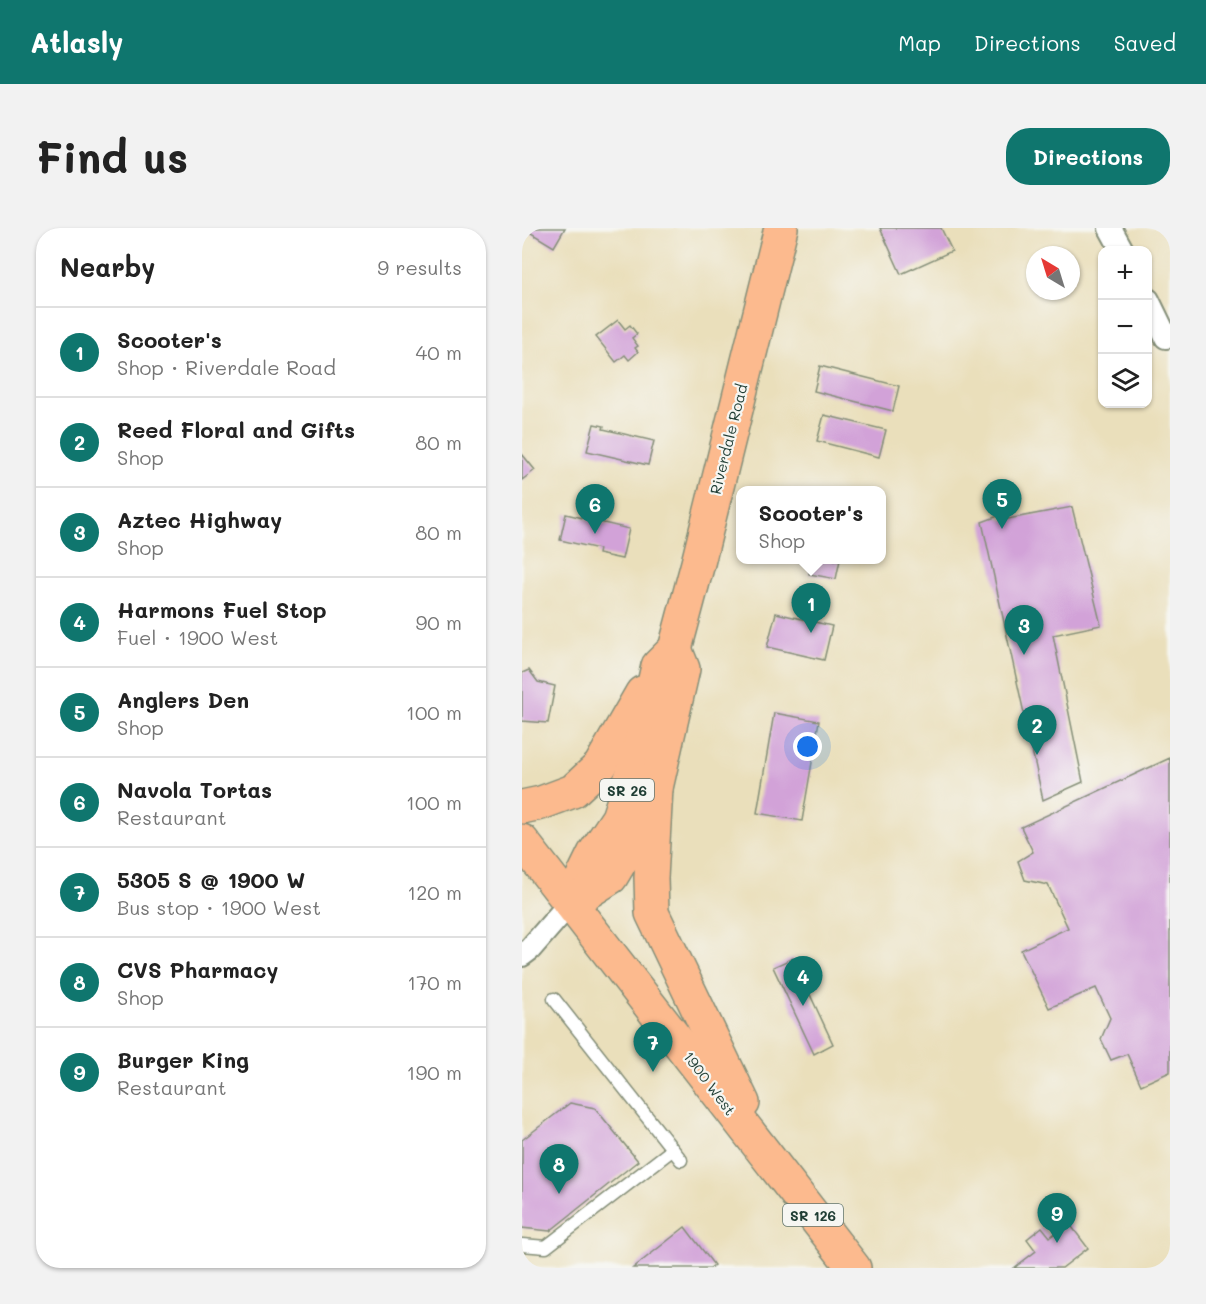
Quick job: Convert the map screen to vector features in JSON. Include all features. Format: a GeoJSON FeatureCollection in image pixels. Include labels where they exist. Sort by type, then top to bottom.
{"type":"FeatureCollection","features":[{"type":"Feature","properties":{"kind":"main road","name":"Riverdale Road"},"geometry":{"type":"LineString","coordinates":[[570,903],[594,854],[618,818],[637,760],[666,657],[698,563],[781,228]]}},
{"type":"Feature","properties":{"kind":"main road","name":"Riverdale Road"},"geometry":{"type":"LineString","coordinates":[[570,903],[611,877],[639,830],[656,788],[683,669],[666,657]]}},
{"type":"Feature","properties":{"kind":"main road"},"geometry":{"type":"LineString","coordinates":[[522,807],[541,803],[573,791],[600,766],[666,657]]}},
{"type":"Feature","properties":{"kind":"main road"},"geometry":{"type":"LineString","coordinates":[[656,788],[651,878],[652,913],[771,1161]]}},
{"type":"Feature","properties":{"kind":"main road","name":"1900 West"},"geometry":{"type":"LineString","coordinates":[[522,841],[854,1268]]}},
{"type":"Feature","properties":{"kind":"street"},"geometry":{"type":"LineString","coordinates":[[1110,228],[1120,246]]}},
{"type":"Feature","properties":{"kind":"street"},"geometry":{"type":"LineString","coordinates":[[1152,308],[1166,337]]}},
{"type":"Feature","properties":{"kind":"street"},"geometry":{"type":"LineString","coordinates":[[522,954],[530,949],[570,903]]}},
{"type":"Feature","properties":{"kind":"lane"},"geometry":{"type":"LineString","coordinates":[[554,999],[681,1160]]}},
{"type":"Feature","properties":{"kind":"lane"},"geometry":{"type":"LineString","coordinates":[[522,1245],[546,1247],[672,1150]]}},
{"type":"Feature","properties":{"kind":"building"},"geometry":{"type":"Polygon","coordinates":[[[527,228],[565,228],[554,247],[526,230],[527,228]]]}},
{"type":"Feature","properties":{"kind":"building"},"geometry":{"type":"Polygon","coordinates":[[[880,228],[941,228],[952,251],[901,274],[880,228]]]}},
{"type":"Feature","properties":{"kind":"building"},"geometry":{"type":"Polygon","coordinates":[[[618,320],[625,329],[630,325],[637,334],[632,338],[638,346],[635,348],[638,352],[629,360],[625,355],[616,362],[596,337],[618,320]]]}},
{"type":"Feature","properties":{"kind":"building"},"geometry":{"type":"Polygon","coordinates":[[[820,366],[899,386],[893,411],[814,391],[820,366]]]}},
{"type":"Feature","properties":{"kind":"building"},"geometry":{"type":"Polygon","coordinates":[[[824,415],[886,430],[879,457],[817,441],[824,415]]]}},
{"type":"Feature","properties":{"kind":"building"},"geometry":{"type":"Polygon","coordinates":[[[594,424],[604,426],[603,429],[654,441],[648,465],[587,451],[594,424]]]}},
{"type":"Feature","properties":{"kind":"building"},"geometry":{"type":"Polygon","coordinates":[[[522,454],[535,470],[522,480],[522,454]]]}},
{"type":"Feature","properties":{"kind":"building"},"geometry":{"type":"Polygon","coordinates":[[[1072,507],[1101,625],[1053,635],[1083,782],[1043,800],[982,522],[998,516],[1003,520],[1072,507]]]}},
{"type":"Feature","properties":{"kind":"building"},"geometry":{"type":"Polygon","coordinates":[[[566,514],[629,529],[622,559],[598,554],[599,549],[560,540],[566,514]]]}},
{"type":"Feature","properties":{"kind":"building"},"geometry":{"type":"Polygon","coordinates":[[[811,564],[839,564],[836,579],[809,574],[811,564]]]}},
{"type":"Feature","properties":{"kind":"building"},"geometry":{"type":"Polygon","coordinates":[[[776,613],[832,626],[824,660],[767,647],[776,613]]]}},
{"type":"Feature","properties":{"kind":"building"},"geometry":{"type":"Polygon","coordinates":[[[529,670],[538,682],[555,686],[548,723],[522,721],[522,673],[529,670]]]}},
{"type":"Feature","properties":{"kind":"building"},"geometry":{"type":"Polygon","coordinates":[[[774,713],[819,721],[802,821],[757,813],[774,713]]]}},
{"type":"Feature","properties":{"kind":"building"},"geometry":{"type":"Polygon","coordinates":[[[1170,758],[1170,1072],[1141,1085],[1127,1054],[1111,1060],[1101,1039],[1110,1018],[1096,988],[1049,1008],[1021,950],[1068,928],[1048,885],[1025,880],[1018,861],[1033,852],[1021,827],[1170,758]]]}},
{"type":"Feature","properties":{"kind":"building"},"geometry":{"type":"Polygon","coordinates":[[[793,958],[833,1044],[814,1054],[773,967],[793,958]]]}},
{"type":"Feature","properties":{"kind":"building"},"geometry":{"type":"Polygon","coordinates":[[[570,1103],[595,1108],[638,1161],[550,1231],[522,1228],[522,1140],[570,1103]]]}},
{"type":"Feature","properties":{"kind":"building"},"geometry":{"type":"Polygon","coordinates":[[[1069,1223],[1088,1248],[1062,1268],[1014,1268],[1036,1251],[1027,1239],[1042,1227],[1050,1237],[1069,1223]]]}},
{"type":"Feature","properties":{"kind":"building"},"geometry":{"type":"Polygon","coordinates":[[[685,1227],[714,1265],[710,1268],[633,1268],[685,1227]]]}},
{"type":"Feature","properties":{"kind":"place","name":"Anglers Den"},"geometry":{"type":"Point","coordinates":[1002,529]}},
{"type":"Feature","properties":{"kind":"place","name":"Navola Tortas"},"geometry":{"type":"Point","coordinates":[595,534]}},
{"type":"Feature","properties":{"kind":"place","name":"Scooter's"},"geometry":{"type":"Point","coordinates":[811,633]}},
{"type":"Feature","properties":{"kind":"place","name":"Aztec Highway"},"geometry":{"type":"Point","coordinates":[1024,655]}},
{"type":"Feature","properties":{"kind":"place","name":"Reed Floral and Gifts"},"geometry":{"type":"Point","coordinates":[1037,755]}},
{"type":"Feature","properties":{"kind":"place","name":"Harmons Fuel Stop"},"geometry":{"type":"Point","coordinates":[803,1006]}},
{"type":"Feature","properties":{"kind":"place","name":"5305 S @ 1900 W"},"geometry":{"type":"Point","coordinates":[653,1072]}},
{"type":"Feature","properties":{"kind":"place","name":"CVS Pharmacy"},"geometry":{"type":"Point","coordinates":[559,1194]}},
{"type":"Feature","properties":{"kind":"place","name":"Burger King"},"geometry":{"type":"Point","coordinates":[1057,1243]}}]}
